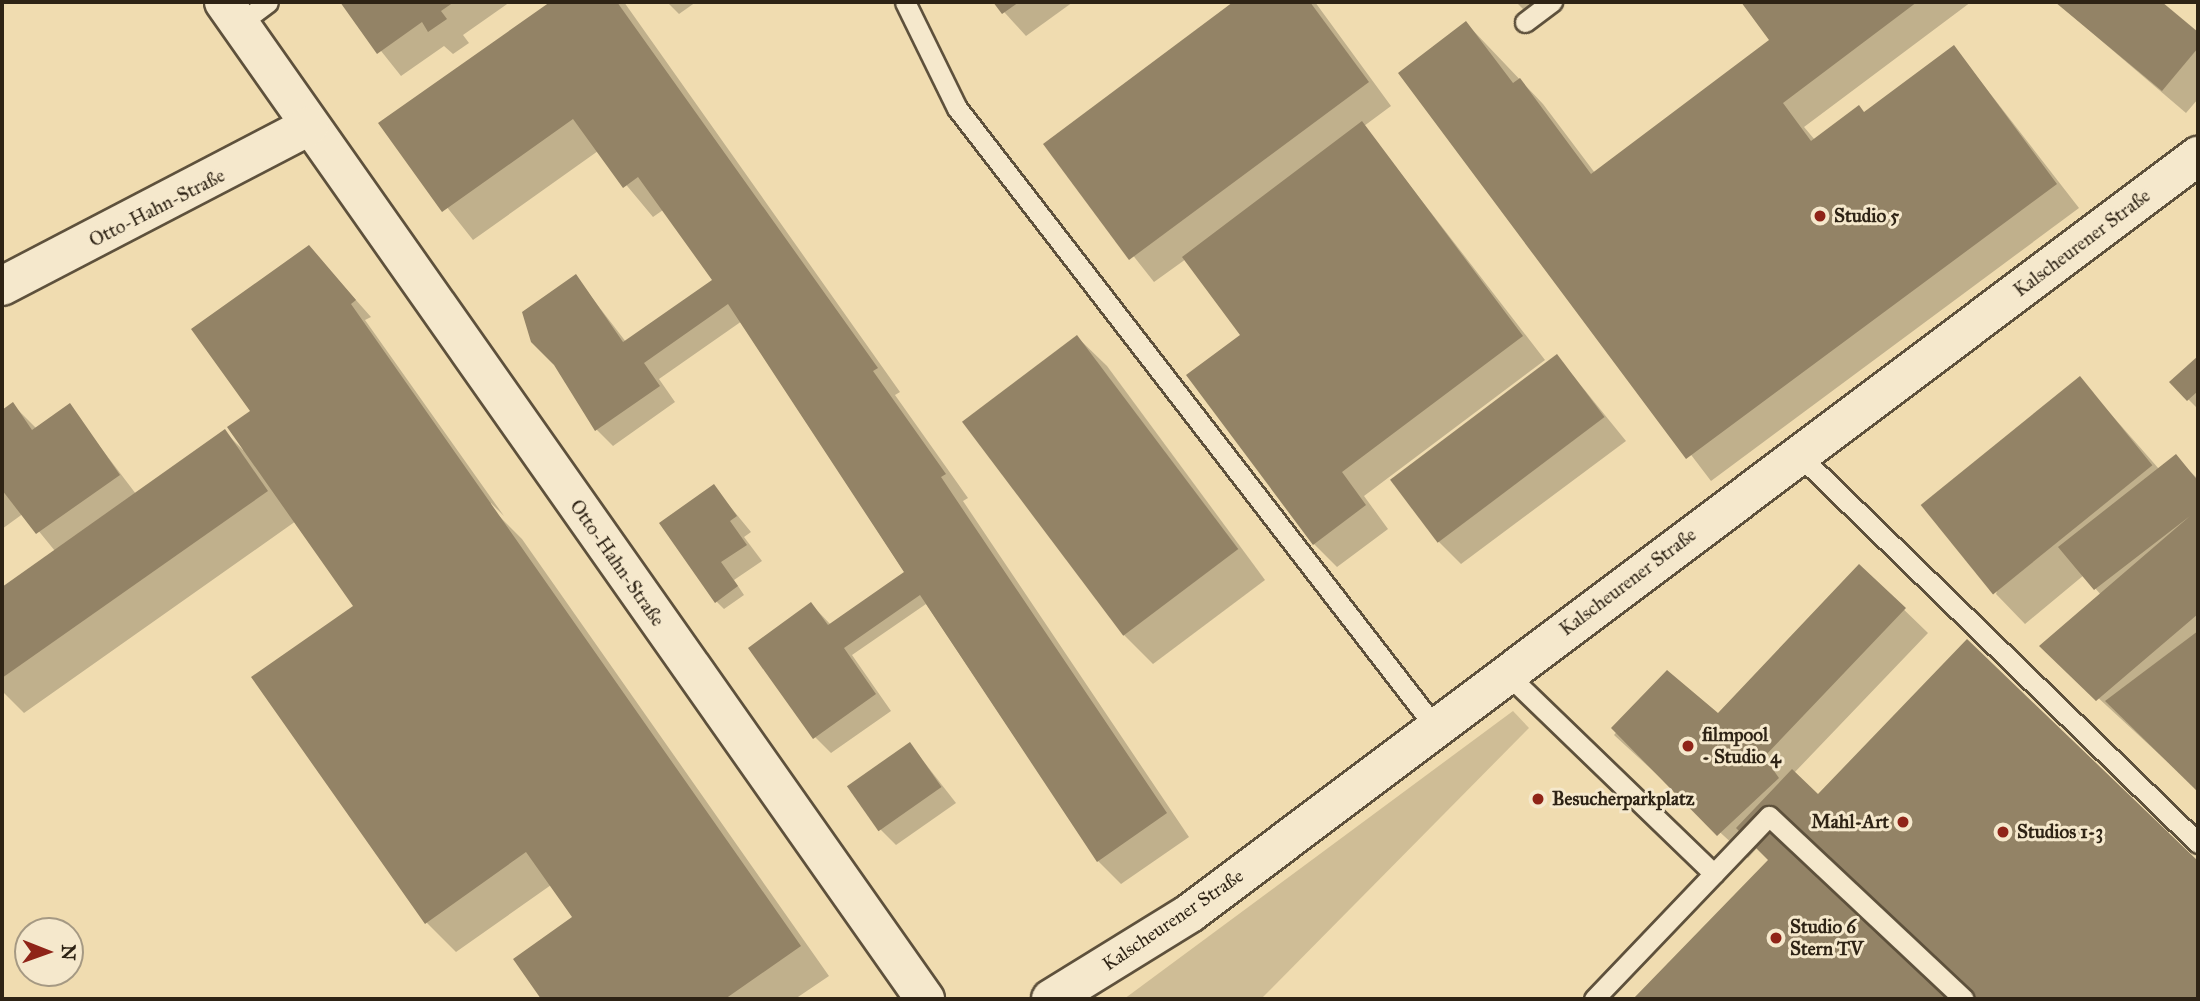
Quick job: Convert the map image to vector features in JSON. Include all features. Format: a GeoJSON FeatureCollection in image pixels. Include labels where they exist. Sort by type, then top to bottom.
{"type":"FeatureCollection","features":[{"type":"Feature","properties":{"kind":"street","name":"Otto-Hahn-Straße"},"geometry":{"type":"LineString","coordinates":[[244,9],[309,126],[925,999]]}},
{"type":"Feature","properties":{"kind":"street","name":"Otto-Hahn-Straße"},"geometry":{"type":"LineString","coordinates":[[2,286],[309,126]]}},
{"type":"Feature","properties":{"kind":"street","name":"Kalscheurener Straße"},"geometry":{"type":"LineString","coordinates":[[1051,999],[1190,913],[1506,673],[2198,156]]}},
{"type":"Feature","properties":{"kind":"lane"},"geometry":{"type":"LineString","coordinates":[[905,2],[957,107],[1436,727]]}},
{"type":"Feature","properties":{"kind":"lane"},"geometry":{"type":"LineString","coordinates":[[1525,22],[1552,2]]}},
{"type":"Feature","properties":{"kind":"lane"},"geometry":{"type":"LineString","coordinates":[[1798,454],[2198,843]]}},
{"type":"Feature","properties":{"kind":"lane"},"geometry":{"type":"LineString","coordinates":[[1506,673],[1714,873]]}},
{"type":"Feature","properties":{"kind":"lane"},"geometry":{"type":"LineString","coordinates":[[1594,999],[1769,816],[1964,999]]}},
{"type":"Feature","properties":{"kind":"shaded area"},"geometry":{"type":"Polygon","coordinates":[[[1513,711],[1529,728],[1261,999],[1124,999],[1513,711]]]}},
{"type":"Feature","properties":{"kind":"building"},"geometry":{"type":"Polygon","coordinates":[[[340,2],[454,2],[441,11],[447,19],[428,32],[422,22],[377,54],[340,2]]]}},
{"type":"Feature","properties":{"kind":"building"},"geometry":{"type":"Polygon","coordinates":[[[550,2],[617,2],[878,368],[873,371],[946,474],[941,477],[1167,813],[1097,862],[920,595],[844,648],[876,694],[813,739],[748,648],[811,602],[828,625],[904,572],[728,304],[644,363],[660,386],[595,431],[554,365],[531,342],[522,312],[576,274],[623,342],[712,280],[638,177],[623,188],[573,119],[442,212],[378,123],[550,2]]]}},
{"type":"Feature","properties":{"kind":"building"},"geometry":{"type":"Polygon","coordinates":[[[993,2],[1019,2],[1002,14],[993,2]]]}},
{"type":"Feature","properties":{"kind":"building"},"geometry":{"type":"Polygon","coordinates":[[[1233,2],[1310,2],[1369,82],[1129,260],[1043,144],[1233,2]]]}},
{"type":"Feature","properties":{"kind":"building","name":"Studio 5"},"geometry":{"type":"Polygon","coordinates":[[[1741,2],[1917,2],[1783,103],[1811,141],[1859,105],[1864,112],[1954,45],[2057,184],[1686,459],[1398,73],[1466,21],[1513,83],[1520,78],[1591,174],[1769,40],[1741,2]]]}},
{"type":"Feature","properties":{"kind":"building"},"geometry":{"type":"Polygon","coordinates":[[[2055,2],[2162,2],[2198,32],[2198,48],[2162,91],[2055,2]]]}},
{"type":"Feature","properties":{"kind":"building"},"geometry":{"type":"Polygon","coordinates":[[[1362,121],[1523,336],[1342,472],[1366,505],[1313,545],[1186,375],[1240,335],[1182,257],[1362,121]]]}},
{"type":"Feature","properties":{"kind":"building"},"geometry":{"type":"Polygon","coordinates":[[[309,245],[356,300],[351,304],[801,946],[725,999],[541,999],[513,959],[572,917],[526,852],[425,924],[251,677],[353,606],[227,427],[250,411],[191,329],[309,245]]]}},
{"type":"Feature","properties":{"kind":"building"},"geometry":{"type":"Polygon","coordinates":[[[1077,335],[1238,549],[1123,636],[962,422],[1077,335]]]}},
{"type":"Feature","properties":{"kind":"building"},"geometry":{"type":"Polygon","coordinates":[[[1557,354],[1605,417],[1438,543],[1390,480],[1557,354]]]}},
{"type":"Feature","properties":{"kind":"building"},"geometry":{"type":"Polygon","coordinates":[[[2198,356],[2198,391],[2187,401],[2169,382],[2198,356]]]}},
{"type":"Feature","properties":{"kind":"building"},"geometry":{"type":"Polygon","coordinates":[[[2080,376],[2152,465],[1993,594],[1921,505],[2080,376]]]}},
{"type":"Feature","properties":{"kind":"building"},"geometry":{"type":"Polygon","coordinates":[[[13,402],[32,430],[70,403],[120,475],[36,534],[2,490],[2,410],[13,402]]]}},
{"type":"Feature","properties":{"kind":"building"},"geometry":{"type":"Polygon","coordinates":[[[225,429],[268,491],[2,678],[2,587],[225,429]]]}},
{"type":"Feature","properties":{"kind":"building"},"geometry":{"type":"Polygon","coordinates":[[[2176,454],[2198,481],[2198,614],[2096,701],[2039,646],[2190,516],[2094,590],[2058,547],[2176,454]]]}},
{"type":"Feature","properties":{"kind":"building"},"geometry":{"type":"Polygon","coordinates":[[[714,484],[737,516],[730,521],[747,545],[721,562],[738,586],[715,603],[659,523],[714,484]]]}},
{"type":"Feature","properties":{"kind":"building"},"geometry":{"type":"Polygon","coordinates":[[[1859,564],[1906,608],[1764,757],[1779,778],[1717,836],[1611,728],[1667,670],[1718,713],[1859,564]]]}},
{"type":"Feature","properties":{"kind":"building"},"geometry":{"type":"Polygon","coordinates":[[[2198,631],[2198,792],[2105,701],[2198,631]]]}},
{"type":"Feature","properties":{"kind":"building","name":"Studios 1-3"},"geometry":{"type":"Polygon","coordinates":[[[1967,639],[2198,861],[2198,999],[1633,999],[1768,860],[1736,828],[1792,769],[1818,794],[1967,639]]]}},
{"type":"Feature","properties":{"kind":"building"},"geometry":{"type":"Polygon","coordinates":[[[910,742],[942,787],[878,831],[847,786],[910,742]]]}},
{"type":"Feature","properties":{"kind":"place","name":"Studio 5"},"geometry":{"type":"Point","coordinates":[1820,216]}},
{"type":"Feature","properties":{"kind":"place","name":"filmpool - Studio 4"},"geometry":{"type":"Point","coordinates":[1688,746]}},
{"type":"Feature","properties":{"kind":"place","name":"Besucherparkplatz"},"geometry":{"type":"Point","coordinates":[1538,799]}},
{"type":"Feature","properties":{"kind":"place","name":"Mahl-Art"},"geometry":{"type":"Point","coordinates":[1903,822]}},
{"type":"Feature","properties":{"kind":"place","name":"Studios 1-3"},"geometry":{"type":"Point","coordinates":[2003,832]}},
{"type":"Feature","properties":{"kind":"place","name":"Studio 6 Stern TV"},"geometry":{"type":"Point","coordinates":[1776,938]}}]}
